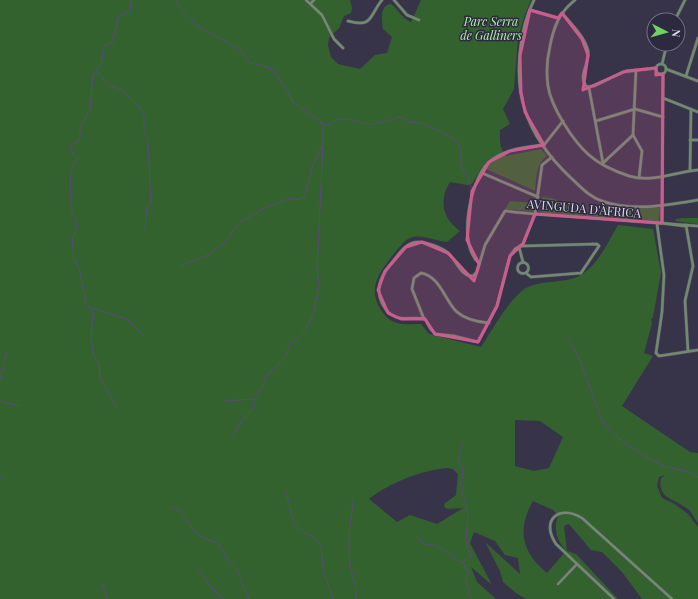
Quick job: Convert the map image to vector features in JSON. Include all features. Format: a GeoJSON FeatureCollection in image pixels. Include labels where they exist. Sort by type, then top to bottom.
{"type":"FeatureCollection","features":[{"type":"Feature","properties":{"kind":"street"},"geometry":{"type":"LineString","coordinates":[[306,0],[311,3],[322,15],[334,39],[343,48]]}},
{"type":"Feature","properties":{"kind":"street"},"geometry":{"type":"LineString","coordinates":[[311,3],[314,0]]}},
{"type":"Feature","properties":{"kind":"street"},"geometry":{"type":"LineString","coordinates":[[348,21],[361,24],[366,22],[382,0]]}},
{"type":"Feature","properties":{"kind":"street"},"geometry":{"type":"LineString","coordinates":[[394,0],[407,15],[419,20]]}},
{"type":"Feature","properties":{"kind":"street"},"geometry":{"type":"LineString","coordinates":[[534,0],[520,50],[521,92],[525,112],[552,157],[584,190],[602,201],[630,206],[663,205],[698,200]]}},
{"type":"Feature","properties":{"kind":"street"},"geometry":{"type":"LineString","coordinates":[[575,0],[562,12],[554,28],[548,57],[547,80],[553,102],[563,121],[583,149],[590,156],[623,174],[639,178],[662,177],[690,170],[698,170]]}},
{"type":"Feature","properties":{"kind":"street"},"geometry":{"type":"LineString","coordinates":[[679,12],[685,0]]}},
{"type":"Feature","properties":{"kind":"street"},"geometry":{"type":"LineString","coordinates":[[530,10],[558,18]]}},
{"type":"Feature","properties":{"kind":"street"},"geometry":{"type":"LineString","coordinates":[[562,12],[587,49],[588,62],[583,80],[585,85],[589,88],[603,163]]}},
{"type":"Feature","properties":{"kind":"street"},"geometry":{"type":"LineString","coordinates":[[686,76],[698,38]]}},
{"type":"Feature","properties":{"kind":"street"},"geometry":{"type":"LineString","coordinates":[[589,88],[623,72],[656,68],[659,64],[662,64],[665,52]]}},
{"type":"Feature","properties":{"kind":"street"},"geometry":{"type":"LineString","coordinates":[[662,64],[666,69],[698,81]]}},
{"type":"Feature","properties":{"kind":"street"},"geometry":{"type":"LineString","coordinates":[[656,68],[657,72],[663,74]]}},
{"type":"Feature","properties":{"kind":"street"},"geometry":{"type":"LineString","coordinates":[[662,224],[662,98],[663,74],[666,69]]}},
{"type":"Feature","properties":{"kind":"street"},"geometry":{"type":"LineString","coordinates":[[636,70],[633,135],[642,151],[639,178]]}},
{"type":"Feature","properties":{"kind":"street"},"geometry":{"type":"LineString","coordinates":[[662,98],[698,112]]}},
{"type":"Feature","properties":{"kind":"street"},"geometry":{"type":"LineString","coordinates":[[596,121],[635,109],[663,117]]}},
{"type":"Feature","properties":{"kind":"street"},"geometry":{"type":"LineString","coordinates":[[690,109],[690,170]]}},
{"type":"Feature","properties":{"kind":"street"},"geometry":{"type":"LineString","coordinates":[[425,319],[395,317],[385,309],[379,295],[378,287],[382,275],[402,250],[408,245],[417,242],[442,250],[450,255],[464,273],[470,276],[475,274],[479,263],[472,254],[467,240],[472,191],[482,172],[489,162],[506,152],[544,145],[563,121]]}},
{"type":"Feature","properties":{"kind":"street"},"geometry":{"type":"LineString","coordinates":[[603,163],[633,135]]}},
{"type":"Feature","properties":{"kind":"street"},"geometry":{"type":"LineString","coordinates":[[690,140],[698,140]]}},
{"type":"Feature","properties":{"kind":"street"},"geometry":{"type":"LineString","coordinates":[[489,323],[475,321],[458,314],[433,279],[421,273],[414,278],[412,289],[425,319],[435,334],[454,336],[478,342],[489,323],[497,306],[510,256],[520,246],[535,214],[540,169],[542,165],[552,157]]}},
{"type":"Feature","properties":{"kind":"street"},"geometry":{"type":"LineString","coordinates":[[482,172],[538,197]]}},
{"type":"Feature","properties":{"kind":"street","name":"AVINGUDA D'ÀFRICA"},"geometry":{"type":"LineString","coordinates":[[479,263],[485,245],[505,211],[698,226]]}},
{"type":"Feature","properties":{"kind":"street"},"geometry":{"type":"LineString","coordinates":[[657,224],[664,275],[656,355],[698,350]]}},
{"type":"Feature","properties":{"kind":"street"},"geometry":{"type":"LineString","coordinates":[[686,225],[694,266],[685,301],[688,351]]}},
{"type":"Feature","properties":{"kind":"street"},"geometry":{"type":"LineString","coordinates":[[520,246],[597,244],[599,246],[581,273],[530,277],[526,272],[522,273],[518,268],[519,264],[523,262]]}},
{"type":"Feature","properties":{"kind":"street"},"geometry":{"type":"LineString","coordinates":[[520,246],[523,262]]}},
{"type":"Feature","properties":{"kind":"street"},"geometry":{"type":"LineString","coordinates":[[523,262],[527,263],[529,267],[526,272]]}},
{"type":"Feature","properties":{"kind":"street"},"geometry":{"type":"LineString","coordinates":[[614,599],[558,547],[549,527],[553,517],[561,513],[576,515],[587,522],[672,599]]}},
{"type":"Feature","properties":{"kind":"street"},"geometry":{"type":"LineString","coordinates":[[558,584],[577,564]]}},
{"type":"Feature","properties":{"kind":"highlighted area"},"geometry":{"type":"Polygon","coordinates":[[[530,10],[558,18],[562,13],[582,39],[588,55],[583,90],[626,71],[656,68],[656,75],[663,74],[662,223],[535,214],[523,244],[510,256],[497,306],[478,342],[435,334],[425,319],[401,319],[388,313],[378,290],[385,271],[406,247],[422,242],[448,253],[474,281],[479,264],[467,240],[472,191],[489,162],[510,151],[544,145],[525,112],[521,92],[520,56],[530,10]]]}},
{"type":"Feature","properties":{"kind":"green space","name":"Parc Serra de Galliners"},"geometry":{"type":"Polygon","coordinates":[[[0,0],[350,0],[352,8],[351,13],[344,16],[339,28],[329,38],[328,45],[331,57],[338,64],[360,69],[375,55],[387,53],[392,37],[383,29],[382,14],[387,5],[391,4],[394,6],[411,22],[421,0],[531,0],[518,38],[514,89],[503,109],[510,124],[500,130],[500,144],[506,156],[541,149],[547,156],[538,167],[535,191],[482,167],[472,184],[467,185],[450,182],[444,196],[444,209],[450,221],[460,231],[447,242],[426,237],[413,237],[404,242],[379,275],[376,281],[375,295],[381,310],[393,322],[403,324],[421,324],[429,334],[481,347],[505,309],[523,290],[537,284],[567,280],[579,276],[585,272],[602,254],[618,225],[653,229],[661,273],[653,317],[651,319],[652,323],[644,353],[653,356],[622,406],[690,452],[698,453],[698,523],[689,510],[664,495],[660,485],[661,478],[665,475],[659,477],[657,486],[662,498],[673,503],[688,514],[698,527],[698,599],[642,599],[622,572],[602,552],[591,550],[569,524],[564,526],[567,551],[576,554],[618,599],[526,599],[503,582],[500,571],[485,542],[520,574],[518,558],[505,555],[495,541],[474,532],[470,543],[492,585],[471,567],[477,582],[496,599],[0,599],[0,0]],[[515,420],[515,466],[534,471],[549,468],[563,437],[540,421],[515,420]],[[437,469],[406,478],[377,493],[369,499],[397,522],[410,515],[437,524],[463,508],[445,508],[444,504],[456,495],[458,474],[453,469],[437,469]],[[533,501],[525,521],[524,540],[532,557],[547,573],[566,551],[560,543],[557,535],[556,526],[558,516],[553,510],[533,501]]]}},
{"type":"Feature","properties":{"kind":"green space"},"geometry":{"type":"Polygon","coordinates":[[[542,197],[551,198],[573,205],[572,211],[602,214],[604,204],[621,208],[660,208],[659,221],[541,213],[542,197]]]}},
{"type":"Feature","properties":{"kind":"green space"},"geometry":{"type":"Polygon","coordinates":[[[510,201],[535,203],[533,211],[505,209],[510,201]]]}},
{"type":"Feature","properties":{"kind":"green space"},"geometry":{"type":"Polygon","coordinates":[[[698,218],[698,224],[675,221],[676,219],[698,218]]]}},
{"type":"Feature","properties":{"kind":"waterway"},"geometry":{"type":"LineString","coordinates":[[117,407],[100,378],[99,364],[94,356],[91,338],[93,313],[84,300],[86,293],[83,289],[79,268],[74,259],[72,238],[77,224],[71,210],[70,181],[72,168],[78,159],[70,150],[71,145],[80,140],[80,128],[90,109],[93,75],[102,62],[103,47],[112,43],[119,16],[130,11],[131,0]]}},
{"type":"Feature","properties":{"kind":"waterway"},"geometry":{"type":"LineString","coordinates":[[175,0],[184,13],[199,27],[238,48],[242,51],[250,63],[269,67],[278,76],[294,103],[325,125],[330,125],[340,119],[372,124],[400,117],[410,122],[425,124],[453,138],[461,148],[461,167],[469,178],[468,180],[471,187]]}},
{"type":"Feature","properties":{"kind":"waterway"},"geometry":{"type":"LineString","coordinates":[[97,71],[109,85],[122,90],[136,103],[144,114],[144,131],[148,141],[151,204],[147,206],[145,229]]}},
{"type":"Feature","properties":{"kind":"waterway"},"geometry":{"type":"LineString","coordinates":[[321,121],[323,124],[323,144]]}},
{"type":"Feature","properties":{"kind":"waterway"},"geometry":{"type":"LineString","coordinates":[[233,437],[239,424],[254,407],[256,396],[263,387],[265,378],[285,357],[290,345],[305,331],[313,315],[319,286],[317,269],[323,145]]}},
{"type":"Feature","properties":{"kind":"waterway"},"geometry":{"type":"LineString","coordinates":[[180,266],[208,255],[225,242],[239,223],[263,209],[290,198],[300,200],[305,196],[313,164],[322,146]]}},
{"type":"Feature","properties":{"kind":"waterway"},"geometry":{"type":"LineString","coordinates":[[91,308],[127,319],[146,337]]}},
{"type":"Feature","properties":{"kind":"waterway"},"geometry":{"type":"LineString","coordinates":[[567,336],[579,358],[603,423],[621,440],[643,455],[666,467],[690,472],[698,477]]}},
{"type":"Feature","properties":{"kind":"waterway"},"geometry":{"type":"LineString","coordinates":[[0,379],[7,351]]}},
{"type":"Feature","properties":{"kind":"waterway"},"geometry":{"type":"LineString","coordinates":[[224,401],[255,399]]}},
{"type":"Feature","properties":{"kind":"waterway"},"geometry":{"type":"LineString","coordinates":[[0,401],[19,406]]}},
{"type":"Feature","properties":{"kind":"waterway"},"geometry":{"type":"LineString","coordinates":[[463,444],[459,453],[459,465],[462,466],[463,476],[460,484],[463,488],[462,495],[468,513],[466,543],[471,556],[463,562],[469,574],[465,580],[471,599]]}},
{"type":"Feature","properties":{"kind":"waterway"},"geometry":{"type":"LineString","coordinates":[[285,491],[294,522],[302,530],[315,538],[319,543],[322,564],[333,599]]}},
{"type":"Feature","properties":{"kind":"waterway"},"geometry":{"type":"LineString","coordinates":[[354,495],[349,554],[356,590],[356,599]]}},
{"type":"Feature","properties":{"kind":"waterway"},"geometry":{"type":"LineString","coordinates":[[172,507],[179,511],[199,536],[217,543],[227,559],[235,566],[249,599]]}},
{"type":"Feature","properties":{"kind":"waterway"},"geometry":{"type":"LineString","coordinates":[[416,537],[426,545],[436,546],[462,562]]}},
{"type":"Feature","properties":{"kind":"waterway"},"geometry":{"type":"LineString","coordinates":[[197,567],[209,585],[223,599]]}},
{"type":"Feature","properties":{"kind":"waterway"},"geometry":{"type":"LineString","coordinates":[[100,583],[103,585],[107,599]]}}]}
